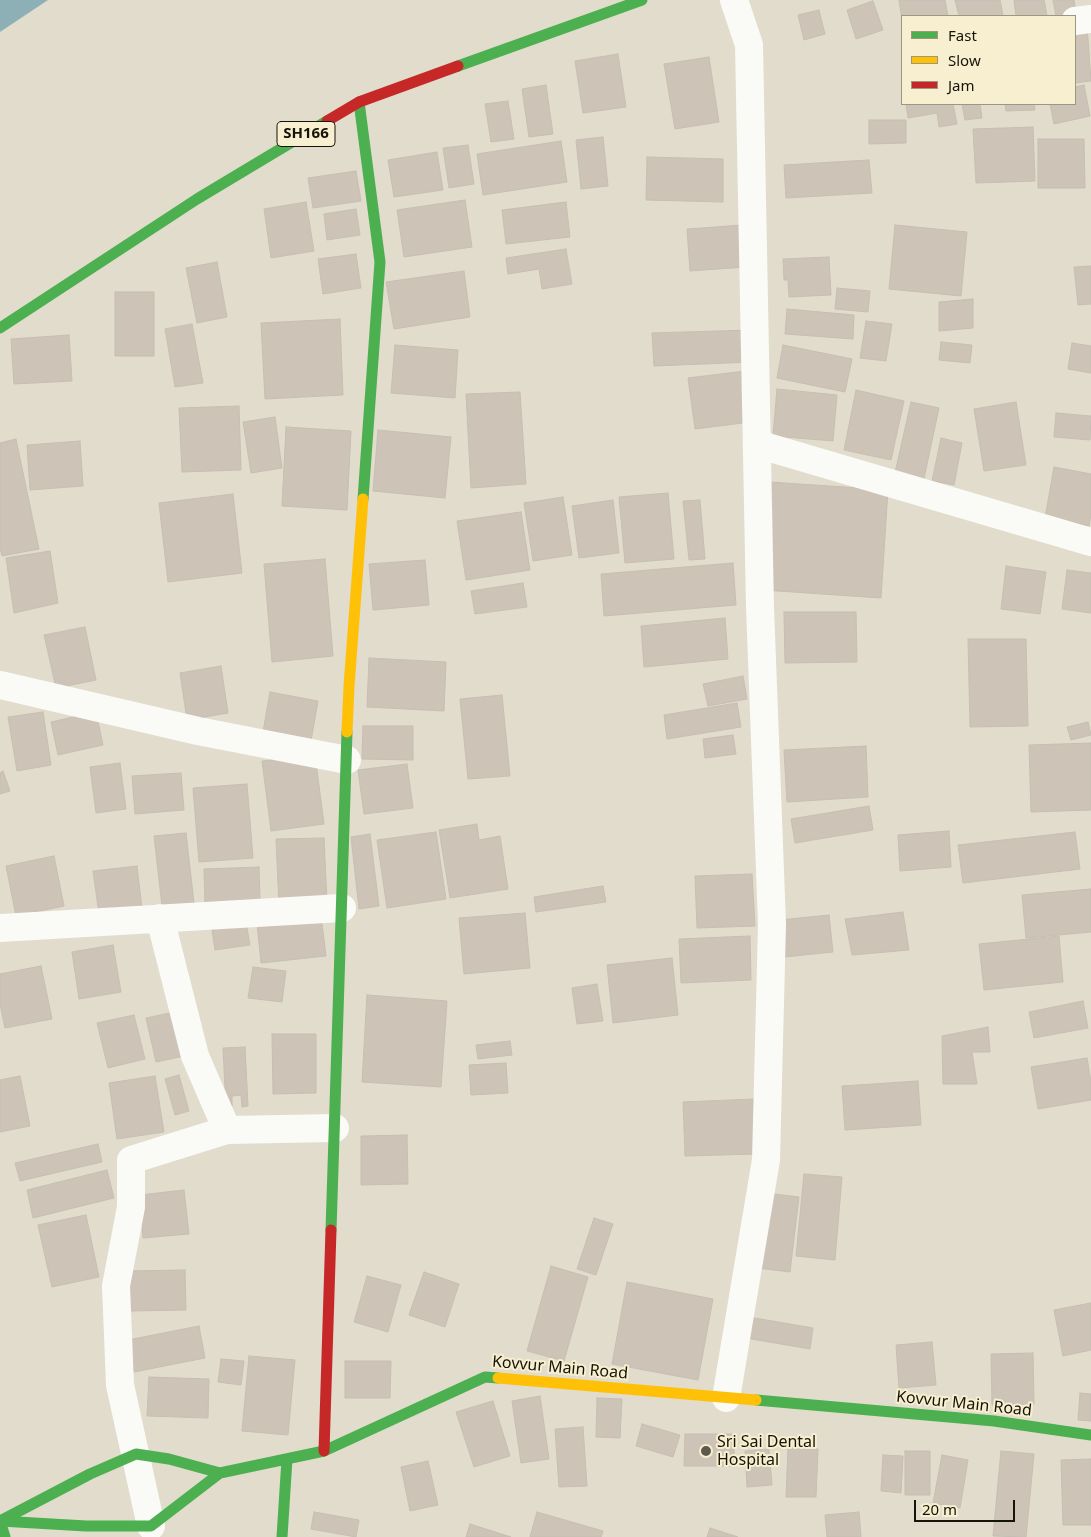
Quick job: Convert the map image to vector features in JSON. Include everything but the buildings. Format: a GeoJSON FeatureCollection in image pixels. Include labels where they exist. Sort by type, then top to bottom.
{"type":"FeatureCollection","features":[{"type":"Feature","properties":{"kind":"main road","name":"SH166"},"geometry":{"type":"LineString","coordinates":[[0,328],[197,199],[359,102],[642,0]]}},
{"type":"Feature","properties":{"kind":"main road"},"geometry":{"type":"LineString","coordinates":[[324,1451],[350,676],[380,262],[359,102]]}},
{"type":"Feature","properties":{"kind":"main road","name":"Kovvur Main Road"},"geometry":{"type":"LineString","coordinates":[[151,1526],[220,1472],[324,1451],[485,1378],[994,1421],[1091,1435]]}},
{"type":"Feature","properties":{"kind":"main road"},"geometry":{"type":"LineString","coordinates":[[0,1521],[90,1474],[136,1454],[169,1459],[220,1472]]}},
{"type":"Feature","properties":{"kind":"main road"},"geometry":{"type":"LineString","coordinates":[[282,1537],[287,1459]]}},
{"type":"Feature","properties":{"kind":"main road"},"geometry":{"type":"LineString","coordinates":[[0,1521],[86,1526],[151,1526]]}},
{"type":"Feature","properties":{"kind":"main road"},"geometry":{"type":"LineString","coordinates":[[0,1521],[5,1537]]}},
{"type":"Feature","properties":{"kind":"street"},"geometry":{"type":"LineString","coordinates":[[726,1398],[766,1160],[772,924],[761,627],[749,45],[734,0]]}},
{"type":"Feature","properties":{"kind":"street"},"geometry":{"type":"LineString","coordinates":[[1076,22],[1091,19]]}},
{"type":"Feature","properties":{"kind":"street"},"geometry":{"type":"LineString","coordinates":[[757,444],[1091,542]]}},
{"type":"Feature","properties":{"kind":"street"},"geometry":{"type":"LineString","coordinates":[[0,685],[198,731],[347,760]]}},
{"type":"Feature","properties":{"kind":"street"},"geometry":{"type":"LineString","coordinates":[[0,928],[342,908]]}},
{"type":"Feature","properties":{"kind":"street"},"geometry":{"type":"LineString","coordinates":[[160,918],[195,1056],[227,1130]]}},
{"type":"Feature","properties":{"kind":"street"},"geometry":{"type":"LineString","coordinates":[[151,1526],[120,1386],[116,1286],[131,1207],[131,1160],[227,1130],[335,1128]]}},
{"type":"Feature","properties":{"kind":"water"},"geometry":{"type":"Polygon","coordinates":[[[0,0],[48,0],[0,32],[0,0]]]}},
{"type":"Feature","properties":{"kind":"traffic: fast"},"geometry":{"type":"LineString","coordinates":[[458,66],[642,0]]}},
{"type":"Feature","properties":{"kind":"traffic: fast"},"geometry":{"type":"LineString","coordinates":[[359,102],[380,262],[363,499]]}},
{"type":"Feature","properties":{"kind":"traffic: fast"},"geometry":{"type":"LineString","coordinates":[[0,328],[197,199],[327,121]]}},
{"type":"Feature","properties":{"kind":"traffic: fast"},"geometry":{"type":"LineString","coordinates":[[331,1230],[347,732]]}},
{"type":"Feature","properties":{"kind":"traffic: fast"},"geometry":{"type":"LineString","coordinates":[[0,1521],[86,1526],[151,1526],[220,1473],[324,1451],[485,1377],[498,1378]]}},
{"type":"Feature","properties":{"kind":"traffic: fast"},"geometry":{"type":"LineString","coordinates":[[756,1400],[994,1421],[1091,1435]]}},
{"type":"Feature","properties":{"kind":"traffic: fast"},"geometry":{"type":"LineString","coordinates":[[0,1521],[90,1474],[136,1454],[169,1459],[220,1473]]}},
{"type":"Feature","properties":{"kind":"traffic: fast"},"geometry":{"type":"LineString","coordinates":[[282,1537],[287,1459]]}},
{"type":"Feature","properties":{"kind":"traffic: fast"},"geometry":{"type":"LineString","coordinates":[[0,1521],[5,1537]]}},
{"type":"Feature","properties":{"kind":"traffic: slow"},"geometry":{"type":"LineString","coordinates":[[347,732],[363,499]]}},
{"type":"Feature","properties":{"kind":"traffic: slow"},"geometry":{"type":"LineString","coordinates":[[498,1378],[756,1400]]}},
{"type":"Feature","properties":{"kind":"traffic: jam"},"geometry":{"type":"LineString","coordinates":[[327,121],[359,102],[458,66]]}},
{"type":"Feature","properties":{"kind":"traffic: jam"},"geometry":{"type":"LineString","coordinates":[[324,1451],[331,1230]]}},
{"type":"Feature","properties":{"kind":"place","name":"Sri Sai Dental Hospital"},"geometry":{"type":"Point","coordinates":[706,1451]}}]}
